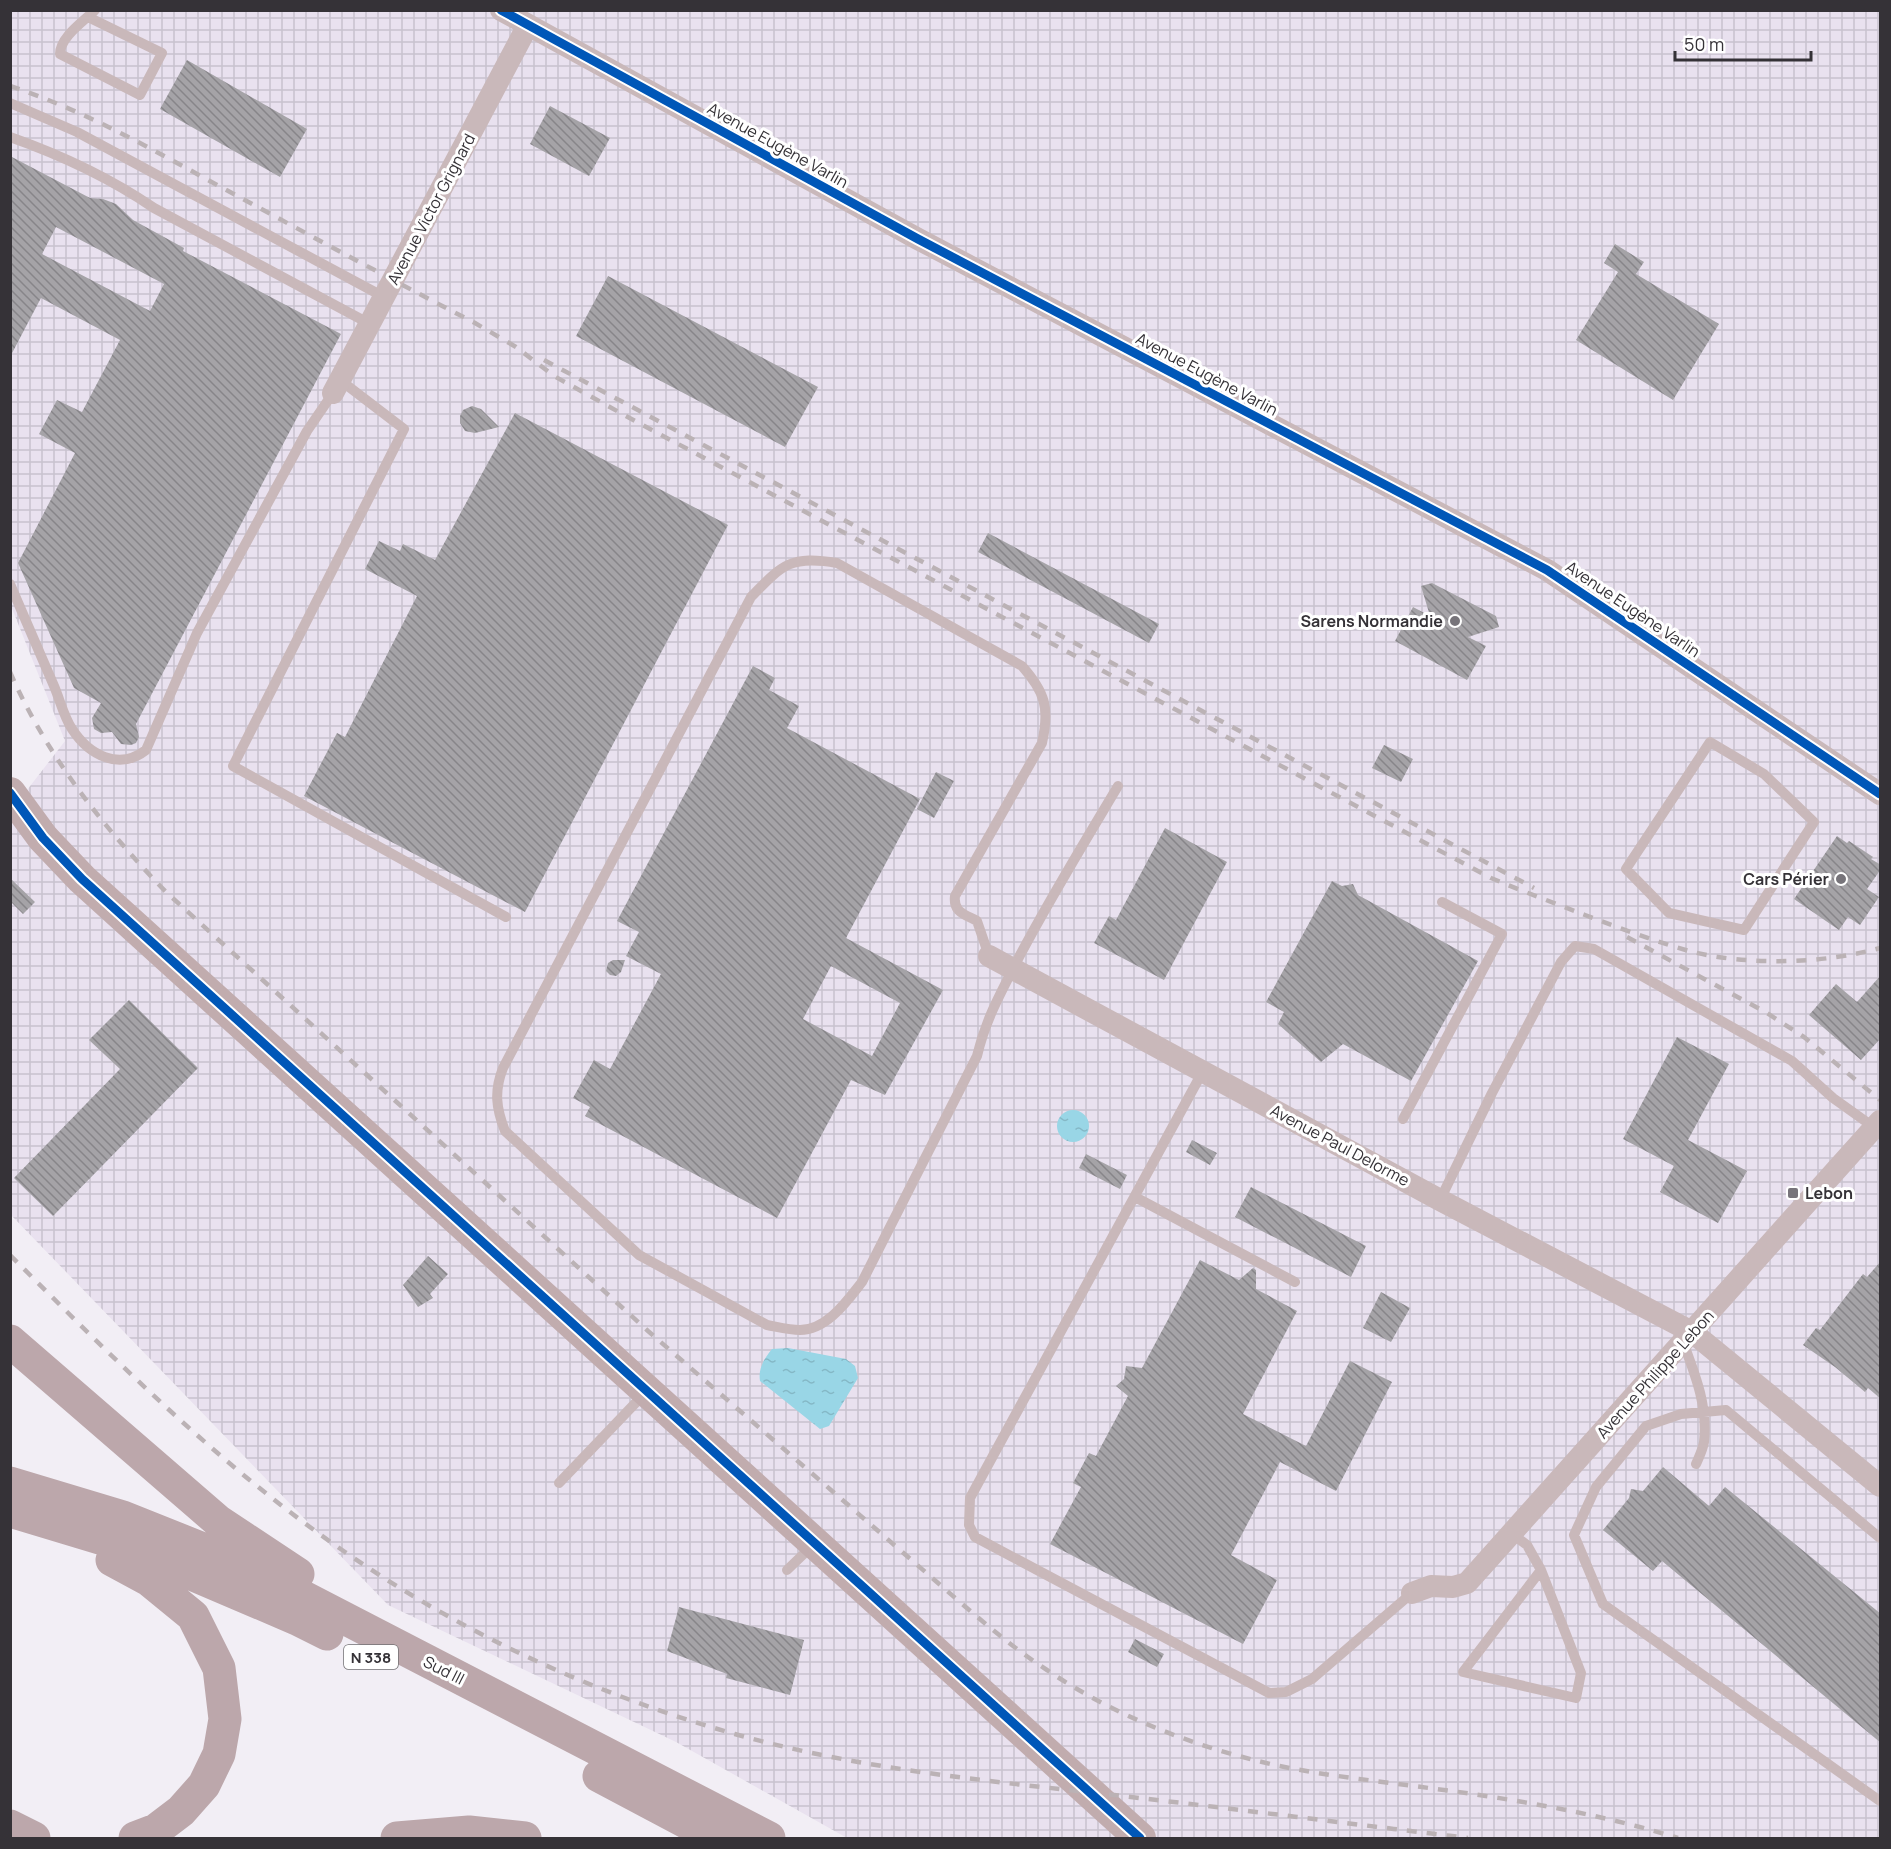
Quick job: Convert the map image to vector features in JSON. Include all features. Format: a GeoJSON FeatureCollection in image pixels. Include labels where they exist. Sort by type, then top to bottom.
{"type":"FeatureCollection","features":[{"type":"Feature","properties":{"kind":"highway"},"geometry":{"type":"LineString","coordinates":[[10,1341],[218,1521],[336,1598],[358,1625]]}},
{"type":"Feature","properties":{"kind":"highway","name":"Sud III"},"geometry":{"type":"LineString","coordinates":[[10,1483],[123,1517],[238,1563],[769,1839]]}},
{"type":"Feature","properties":{"kind":"highway"},"geometry":{"type":"LineString","coordinates":[[22,1515],[149,1580],[193,1616],[219,1668],[225,1719],[219,1754],[204,1785],[181,1811],[156,1830],[135,1839]]}},
{"type":"Feature","properties":{"kind":"highway","name":"Sud III"},"geometry":{"type":"LineString","coordinates":[[22,1515],[126,1546],[297,1619],[457,1700],[716,1839]]}},
{"type":"Feature","properties":{"kind":"highway"},"geometry":{"type":"LineString","coordinates":[[10,1826],[34,1839]]}},
{"type":"Feature","properties":{"kind":"highway"},"geometry":{"type":"LineString","coordinates":[[397,1839],[469,1832],[525,1839]]}},
{"type":"Feature","properties":{"kind":"street","name":"Avenue Eugène Varlin"},"geometry":{"type":"LineString","coordinates":[[501,10],[918,239],[1547,570],[1881,794]]}},
{"type":"Feature","properties":{"kind":"street","name":"Avenue Victor Grignard"},"geometry":{"type":"LineString","coordinates":[[337,387],[528,26]]}},
{"type":"Feature","properties":{"kind":"street"},"geometry":{"type":"LineString","coordinates":[[10,794],[43,838],[82,879],[1140,1839]]}},
{"type":"Feature","properties":{"kind":"street","name":"Avenue Paul Delorme"},"geometry":{"type":"LineString","coordinates":[[989,956],[1688,1337],[1881,1486]]}},
{"type":"Feature","properties":{"kind":"street","name":"Avenue Philippe Lebon"},"geometry":{"type":"LineString","coordinates":[[1412,1593],[1431,1586],[1453,1587],[1467,1583],[1878,1125]]}},
{"type":"Feature","properties":{"kind":"lane"},"geometry":{"type":"LineString","coordinates":[[92,14],[162,53],[140,95],[60,54],[61,43],[92,14]]}},
{"type":"Feature","properties":{"kind":"lane"},"geometry":{"type":"LineString","coordinates":[[10,103],[77,132],[384,297]]}},
{"type":"Feature","properties":{"kind":"lane"},"geometry":{"type":"LineString","coordinates":[[10,137],[47,150],[126,189],[154,208],[370,324]]}},
{"type":"Feature","properties":{"kind":"lane"},"geometry":{"type":"LineString","coordinates":[[10,584],[72,729],[90,748],[109,759],[123,760],[136,757],[146,750],[197,633],[307,431],[337,387],[404,429],[233,766],[506,917]]}},
{"type":"Feature","properties":{"kind":"lane"},"geometry":{"type":"LineString","coordinates":[[989,956],[977,921],[956,909],[955,896],[1042,743],[1046,715],[1038,684],[1022,666],[837,563],[817,560],[799,561],[777,570],[752,597],[503,1068],[496,1100],[498,1113],[505,1131],[639,1255],[767,1324],[789,1329],[812,1329],[828,1319],[847,1302],[862,1282],[977,1056],[984,1027],[1032,932],[1118,786]]}},
{"type":"Feature","properties":{"kind":"lane"},"geometry":{"type":"LineString","coordinates":[[1710,742],[1764,774],[1814,822],[1744,930],[1669,913],[1626,869],[1710,742]]}},
{"type":"Feature","properties":{"kind":"lane"},"geometry":{"type":"LineString","coordinates":[[1403,1119],[1502,934],[1442,903]]}},
{"type":"Feature","properties":{"kind":"lane"},"geometry":{"type":"LineString","coordinates":[[1440,1200],[1492,1093],[1561,962],[1575,946],[1594,949],[1792,1060],[1833,1098],[1878,1125]]}},
{"type":"Feature","properties":{"kind":"lane"},"geometry":{"type":"LineString","coordinates":[[1203,1071],[970,1498],[969,1525],[975,1536],[1269,1693],[1286,1692],[1312,1679],[1412,1593]]}},
{"type":"Feature","properties":{"kind":"lane"},"geometry":{"type":"LineString","coordinates":[[1135,1197],[1295,1282]]}},
{"type":"Feature","properties":{"kind":"lane"},"geometry":{"type":"LineString","coordinates":[[1688,1337],[1701,1389],[1704,1412],[1704,1443],[1696,1464]]}},
{"type":"Feature","properties":{"kind":"lane"},"geometry":{"type":"LineString","coordinates":[[559,1483],[646,1392]]}},
{"type":"Feature","properties":{"kind":"lane"},"geometry":{"type":"LineString","coordinates":[[1881,1538],[1726,1410],[1681,1414],[1647,1426],[1596,1487],[1574,1535],[1603,1604],[1881,1801]]}},
{"type":"Feature","properties":{"kind":"lane"},"geometry":{"type":"LineString","coordinates":[[1512,1534],[1527,1545],[1541,1570],[1581,1673],[1576,1698],[1463,1672],[1541,1570]]}},
{"type":"Feature","properties":{"kind":"lane"},"geometry":{"type":"LineString","coordinates":[[787,1570],[815,1544]]}},
{"type":"Feature","properties":{"kind":"shaded area"},"geometry":{"type":"Polygon","coordinates":[[[11,11],[1880,11],[1880,1838],[847,1838],[676,1742],[388,1605],[11,1215],[10,812],[65,741],[11,606],[11,11]]]}},
{"type":"Feature","properties":{"kind":"water"},"geometry":{"type":"Polygon","coordinates":[[[1073,1110],[1085,1114],[1089,1126],[1085,1138],[1073,1142],[1061,1138],[1057,1126],[1061,1114],[1073,1110]]]}},
{"type":"Feature","properties":{"kind":"water"},"geometry":{"type":"Polygon","coordinates":[[[788,1348],[846,1359],[855,1366],[858,1378],[829,1426],[820,1429],[760,1381],[760,1372],[766,1356],[772,1349],[788,1348]]]}},
{"type":"Feature","properties":{"kind":"building"},"geometry":{"type":"Polygon","coordinates":[[[187,60],[307,129],[280,177],[160,109],[187,60]]]}},
{"type":"Feature","properties":{"kind":"building"},"geometry":{"type":"Polygon","coordinates":[[[550,106],[610,138],[589,176],[530,144],[550,106]]]}},
{"type":"Feature","properties":{"kind":"building"},"geometry":{"type":"Polygon","coordinates":[[[10,156],[90,198],[103,199],[116,204],[133,220],[184,248],[183,251],[341,334],[136,724],[139,737],[136,743],[131,745],[121,744],[112,732],[101,733],[94,729],[92,718],[101,703],[74,688],[18,563],[75,453],[39,434],[57,400],[82,412],[120,340],[41,298],[10,357],[10,156]],[[56,227],[42,254],[150,311],[164,284],[56,227]]]}},
{"type":"Feature","properties":{"kind":"building"},"geometry":{"type":"Polygon","coordinates":[[[1615,244],[1644,262],[1636,274],[1719,324],[1673,400],[1576,340],[1618,272],[1604,263],[1615,244]]]}},
{"type":"Feature","properties":{"kind":"building"},"geometry":{"type":"Polygon","coordinates":[[[608,276],[818,387],[785,447],[576,336],[608,276]]]}},
{"type":"Feature","properties":{"kind":"building"},"geometry":{"type":"Polygon","coordinates":[[[472,406],[481,409],[499,427],[475,433],[465,431],[460,423],[460,416],[463,410],[472,406]]]}},
{"type":"Feature","properties":{"kind":"building"},"geometry":{"type":"Polygon","coordinates":[[[515,413],[728,525],[525,912],[304,796],[337,733],[345,737],[417,596],[365,569],[379,541],[400,551],[403,544],[435,560],[515,413]]]}},
{"type":"Feature","properties":{"kind":"building"},"geometry":{"type":"Polygon","coordinates":[[[988,533],[1159,624],[1149,643],[978,552],[988,533]]]}},
{"type":"Feature","properties":{"kind":"building"},"geometry":{"type":"Polygon","coordinates":[[[1432,583],[1496,616],[1499,627],[1468,637],[1486,646],[1467,680],[1395,641],[1413,607],[1430,616],[1421,586],[1432,583]]]}},
{"type":"Feature","properties":{"kind":"building"},"geometry":{"type":"Polygon","coordinates":[[[753,666],[775,678],[769,690],[799,706],[787,728],[920,799],[846,938],[943,990],[885,1095],[851,1080],[777,1218],[585,1116],[590,1107],[573,1098],[594,1060],[610,1069],[661,974],[626,956],[639,932],[617,921],[753,666]],[[831,966],[803,1019],[872,1056],[900,1003],[831,966]]]}},
{"type":"Feature","properties":{"kind":"building"},"geometry":{"type":"Polygon","coordinates":[[[1384,745],[1413,759],[1401,782],[1372,768],[1384,745]]]}},
{"type":"Feature","properties":{"kind":"building"},"geometry":{"type":"Polygon","coordinates":[[[936,772],[954,781],[934,818],[917,809],[936,772]]]}},
{"type":"Feature","properties":{"kind":"building"},"geometry":{"type":"Polygon","coordinates":[[[1165,828],[1227,862],[1164,980],[1094,943],[1109,916],[1116,920],[1165,828]]]}},
{"type":"Feature","properties":{"kind":"building","name":"Cars Périer"},"geometry":{"type":"Polygon","coordinates":[[[1837,836],[1847,843],[1849,841],[1881,865],[1881,869],[1867,889],[1879,897],[1860,925],[1848,917],[1839,930],[1794,899],[1837,836]]]}},
{"type":"Feature","properties":{"kind":"building"},"geometry":{"type":"Polygon","coordinates":[[[10,878],[35,902],[23,914],[10,901],[10,878]]]}},
{"type":"Feature","properties":{"kind":"building"},"geometry":{"type":"Polygon","coordinates":[[[1332,881],[1342,886],[1353,884],[1358,895],[1478,961],[1411,1081],[1343,1044],[1321,1062],[1278,1024],[1284,1012],[1266,1002],[1332,881]]]}},
{"type":"Feature","properties":{"kind":"building"},"geometry":{"type":"Polygon","coordinates":[[[613,960],[625,960],[621,972],[616,976],[606,971],[608,963],[613,960]]]}},
{"type":"Feature","properties":{"kind":"building"},"geometry":{"type":"Polygon","coordinates":[[[1881,975],[1881,1038],[1861,1060],[1809,1015],[1836,984],[1857,1002],[1881,975]]]}},
{"type":"Feature","properties":{"kind":"building"},"geometry":{"type":"Polygon","coordinates":[[[129,1000],[198,1068],[53,1216],[14,1178],[120,1069],[89,1040],[129,1000]]]}},
{"type":"Feature","properties":{"kind":"building"},"geometry":{"type":"Polygon","coordinates":[[[1677,1037],[1729,1064],[1688,1140],[1747,1171],[1718,1223],[1660,1192],[1674,1166],[1623,1139],[1677,1037]]]}},
{"type":"Feature","properties":{"kind":"building"},"geometry":{"type":"Polygon","coordinates":[[[1192,1140],[1217,1153],[1210,1165],[1186,1152],[1192,1140]]]}},
{"type":"Feature","properties":{"kind":"building"},"geometry":{"type":"Polygon","coordinates":[[[1086,1154],[1127,1175],[1120,1189],[1079,1168],[1086,1154]]]}},
{"type":"Feature","properties":{"kind":"building"},"geometry":{"type":"Polygon","coordinates":[[[1251,1187],[1366,1246],[1351,1277],[1235,1217],[1251,1187]]]}},
{"type":"Feature","properties":{"kind":"building"},"geometry":{"type":"Polygon","coordinates":[[[428,1256],[448,1274],[430,1294],[433,1298],[418,1307],[403,1285],[428,1256]]]}},
{"type":"Feature","properties":{"kind":"building"},"geometry":{"type":"Polygon","coordinates":[[[1200,1260],[1239,1280],[1253,1268],[1256,1270],[1256,1289],[1297,1311],[1243,1414],[1306,1446],[1350,1361],[1392,1382],[1336,1491],[1280,1462],[1231,1555],[1277,1580],[1243,1644],[1050,1544],[1081,1487],[1073,1483],[1089,1453],[1096,1456],[1128,1396],[1116,1386],[1124,1379],[1126,1366],[1142,1368],[1200,1260]]]}},
{"type":"Feature","properties":{"kind":"building"},"geometry":{"type":"Polygon","coordinates":[[[1881,1261],[1881,1399],[1868,1388],[1865,1392],[1803,1345],[1816,1328],[1820,1330],[1863,1274],[1867,1277],[1881,1261]]]}},
{"type":"Feature","properties":{"kind":"building"},"geometry":{"type":"Polygon","coordinates":[[[1381,1292],[1410,1308],[1391,1342],[1363,1328],[1381,1292]]]}},
{"type":"Feature","properties":{"kind":"building"},"geometry":{"type":"Polygon","coordinates":[[[1663,1467],[1709,1506],[1725,1487],[1881,1614],[1881,1743],[1662,1561],[1653,1571],[1603,1530],[1629,1498],[1631,1489],[1643,1491],[1663,1467]]]}},
{"type":"Feature","properties":{"kind":"building"},"geometry":{"type":"Polygon","coordinates":[[[679,1607],[804,1640],[790,1695],[726,1678],[727,1674],[667,1651],[679,1607]]]}},
{"type":"Feature","properties":{"kind":"building"},"geometry":{"type":"Polygon","coordinates":[[[1135,1639],[1164,1654],[1157,1667],[1128,1652],[1135,1639]]]}},
{"type":"Feature","properties":{"kind":"railway"},"geometry":{"type":"LineString","coordinates":[[10,86],[64,106],[167,157],[475,323],[516,347],[554,376],[635,421],[1491,878],[1637,934],[1711,956],[1760,961],[1810,960],[1880,948]]}},
{"type":"Feature","properties":{"kind":"railway"},"geometry":{"type":"LineString","coordinates":[[544,360],[1534,888]]}},
{"type":"Feature","properties":{"kind":"railway"},"geometry":{"type":"LineString","coordinates":[[10,672],[41,733],[78,789],[120,842],[166,892],[648,1331],[971,1612],[1036,1662],[1071,1686],[1122,1713],[1176,1736],[1231,1754],[1322,1774],[1460,1792],[1555,1808],[1617,1821],[1678,1838]]}},
{"type":"Feature","properties":{"kind":"railway"},"geometry":{"type":"LineString","coordinates":[[1627,937],[1767,1013],[1804,1037],[1880,1100]]}},
{"type":"Feature","properties":{"kind":"railway"},"geometry":{"type":"LineString","coordinates":[[10,1255],[130,1373],[212,1449],[299,1519],[345,1552],[438,1611],[536,1661],[586,1683],[638,1703],[742,1736],[874,1765],[963,1778],[1468,1838]]}},
{"type":"Feature","properties":{"kind":"cycle path"},"geometry":{"type":"LineString","coordinates":[[501,10],[918,239],[1547,570],[1880,794]]}},
{"type":"Feature","properties":{"kind":"cycle path"},"geometry":{"type":"LineString","coordinates":[[10,793],[43,838],[82,879],[1140,1838]]}},
{"type":"Feature","properties":{"kind":"place","name":"Sarens Normandie"},"geometry":{"type":"Point","coordinates":[1455,621]}},
{"type":"Feature","properties":{"kind":"place","name":"Cars Périer"},"geometry":{"type":"Point","coordinates":[1841,879]}},
{"type":"Feature","properties":{"kind":"place","name":"Lebon"},"geometry":{"type":"Point","coordinates":[1793,1193]}}]}
